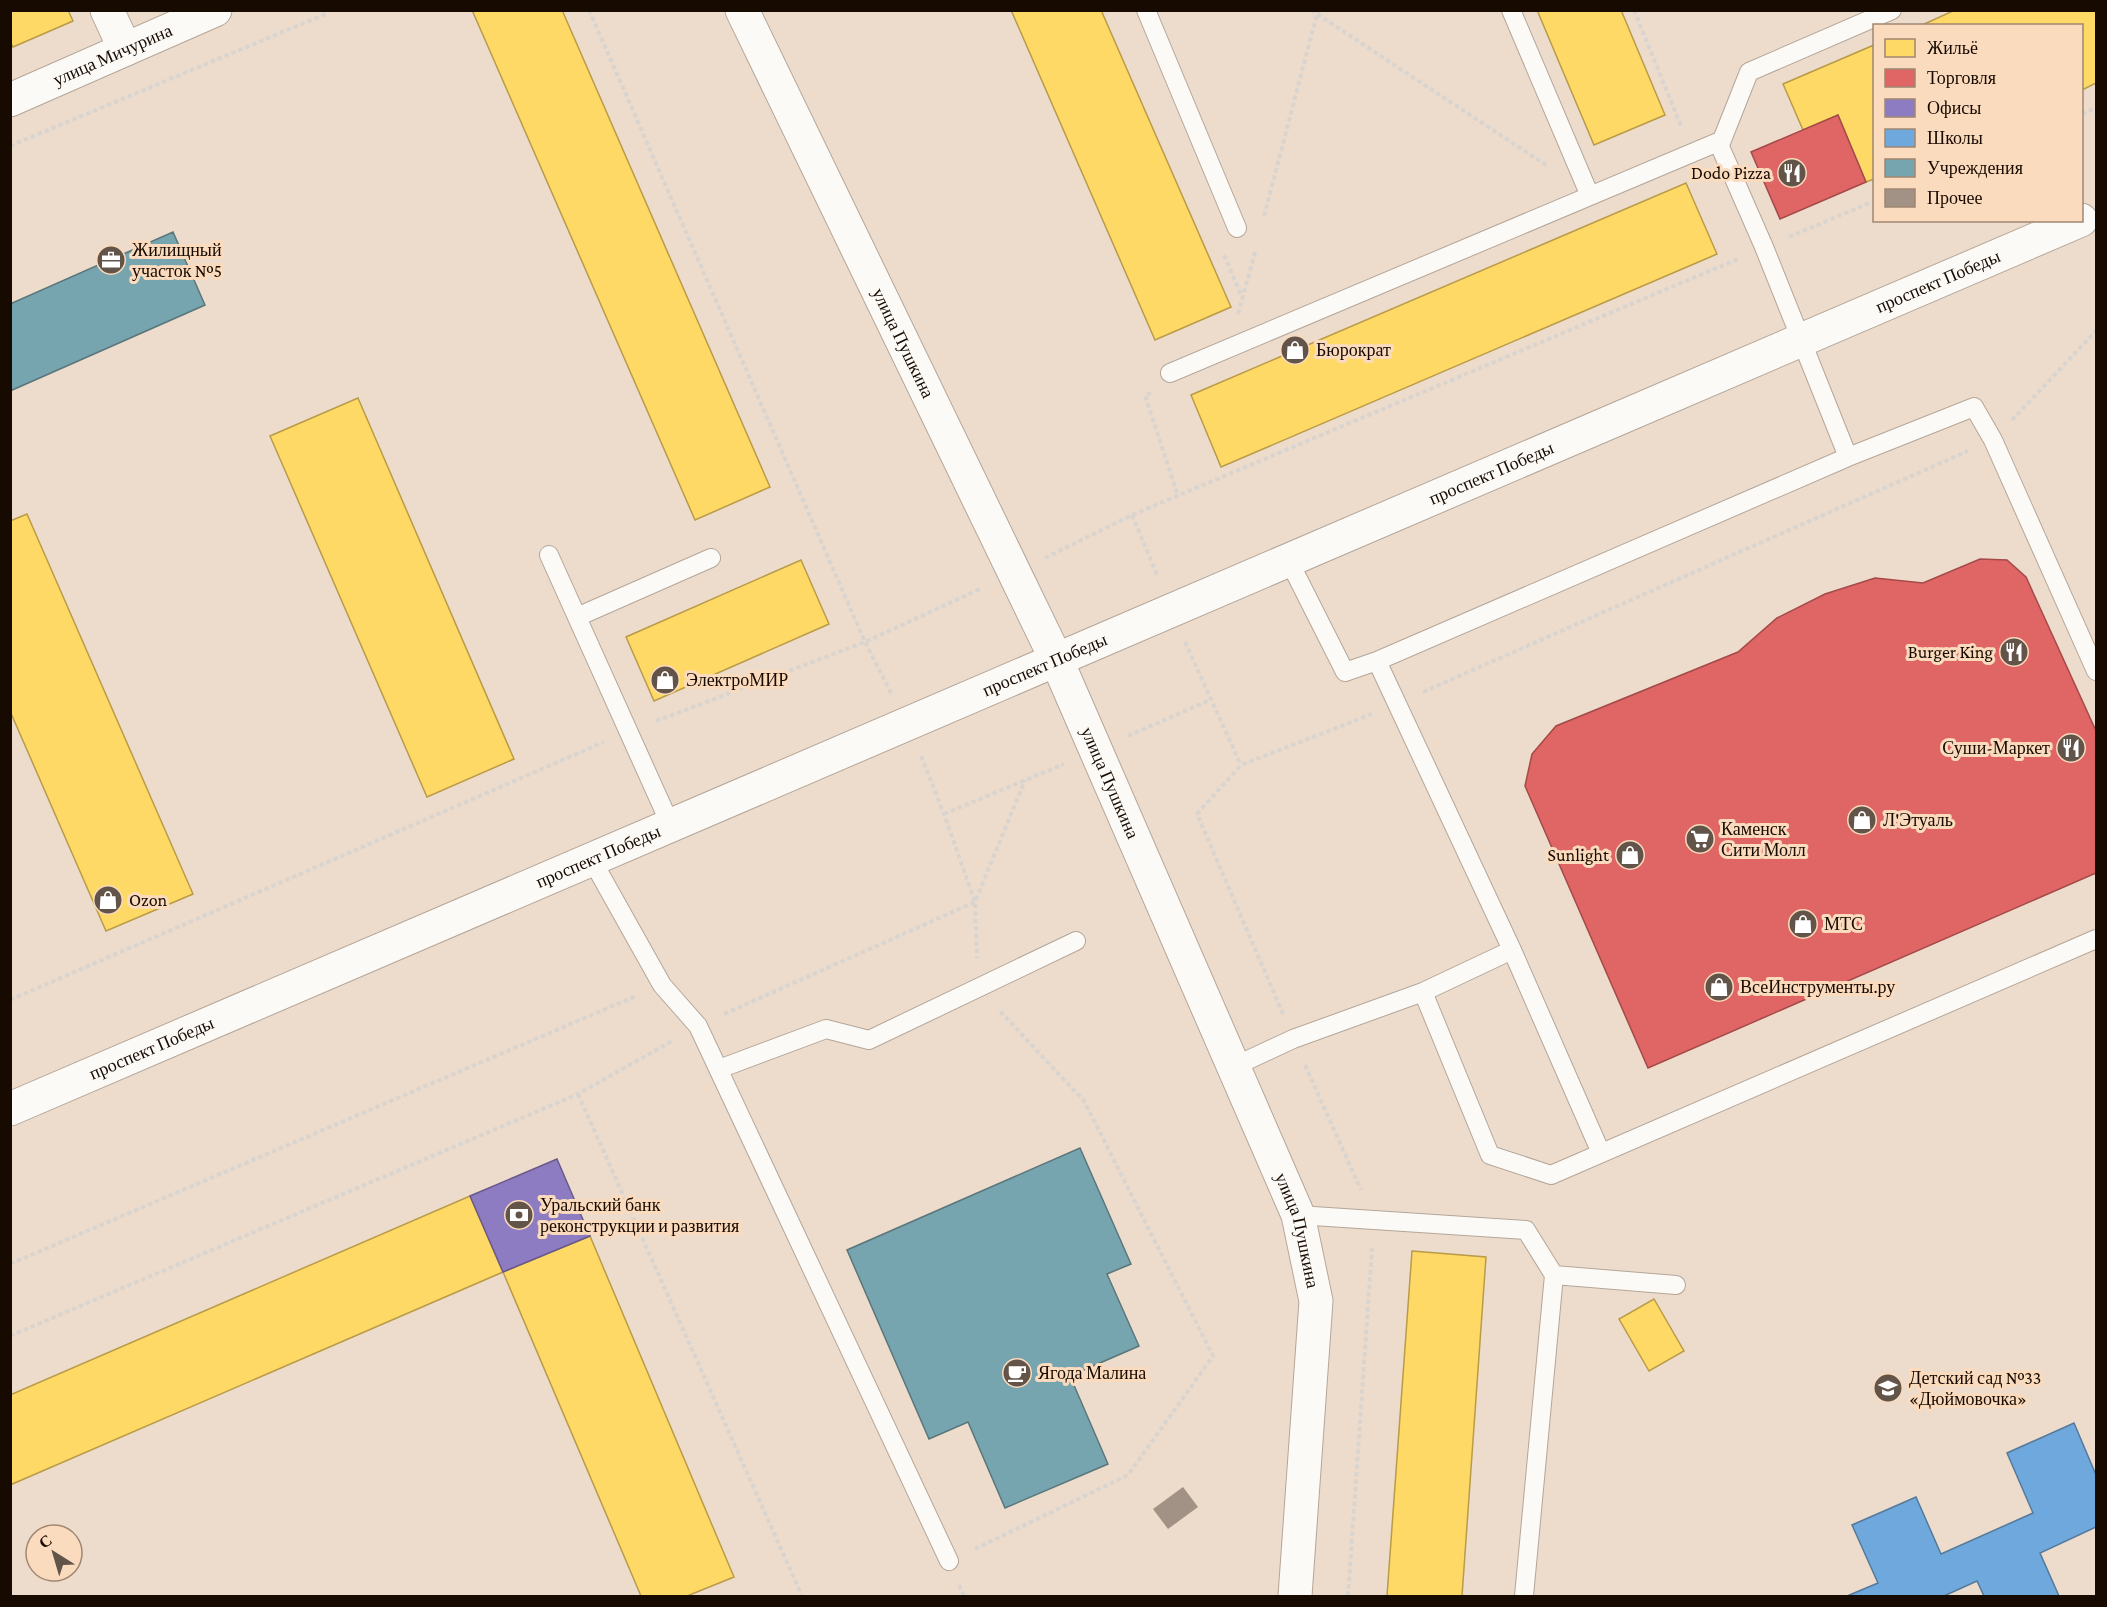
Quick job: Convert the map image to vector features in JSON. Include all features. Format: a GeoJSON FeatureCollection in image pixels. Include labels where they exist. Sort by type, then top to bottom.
{"type":"FeatureCollection","features":[{"type":"Feature","properties":{"kind":"main road"},"geometry":{"type":"LineString","coordinates":[[107,10],[125,49]]}},
{"type":"Feature","properties":{"kind":"main road","name":"улица Мичурина"},"geometry":{"type":"LineString","coordinates":[[10,100],[215,10]]}},
{"type":"Feature","properties":{"kind":"main road","name":"улица Пушкина"},"geometry":{"type":"LineString","coordinates":[[742,10],[1057,661],[1298,1215],[1316,1301],[1295,1596]]}},
{"type":"Feature","properties":{"kind":"main road","name":"проспект Победы"},"geometry":{"type":"LineString","coordinates":[[10,1109],[2076,222]]}},
{"type":"Feature","properties":{"kind":"lane"},"geometry":{"type":"LineString","coordinates":[[1146,10],[1237,228]]}},
{"type":"Feature","properties":{"kind":"lane"},"geometry":{"type":"LineString","coordinates":[[1511,10],[1590,196]]}},
{"type":"Feature","properties":{"kind":"lane"},"geometry":{"type":"LineString","coordinates":[[1720,145],[1749,72],[1892,10]]}},
{"type":"Feature","properties":{"kind":"lane"},"geometry":{"type":"LineString","coordinates":[[1170,373],[1718,142],[1802,339],[1848,457]]}},
{"type":"Feature","properties":{"kind":"lane"},"geometry":{"type":"LineString","coordinates":[[1288,561],[1345,672],[1377,661],[1848,457],[1974,407],[1993,440],[2097,671]]}},
{"type":"Feature","properties":{"kind":"lane"},"geometry":{"type":"LineString","coordinates":[[549,555],[671,826]]}},
{"type":"Feature","properties":{"kind":"lane"},"geometry":{"type":"LineString","coordinates":[[577,617],[711,558]]}},
{"type":"Feature","properties":{"kind":"lane"},"geometry":{"type":"LineString","coordinates":[[1377,661],[1512,950],[1601,1153]]}},
{"type":"Feature","properties":{"kind":"lane"},"geometry":{"type":"LineString","coordinates":[[592,860],[662,985],[698,1026],[949,1561]]}},
{"type":"Feature","properties":{"kind":"lane"},"geometry":{"type":"LineString","coordinates":[[1423,992],[1490,1155],[1551,1175],[2097,939]]}},
{"type":"Feature","properties":{"kind":"lane"},"geometry":{"type":"LineString","coordinates":[[719,1069],[826,1029],[869,1040],[1076,941]]}},
{"type":"Feature","properties":{"kind":"lane"},"geometry":{"type":"LineString","coordinates":[[1233,1067],[1293,1039],[1423,992],[1512,950]]}},
{"type":"Feature","properties":{"kind":"lane"},"geometry":{"type":"LineString","coordinates":[[1298,1215],[1526,1230],[1554,1275],[1524,1596]]}},
{"type":"Feature","properties":{"kind":"lane"},"geometry":{"type":"LineString","coordinates":[[1554,1275],[1676,1285]]}},
{"type":"Feature","properties":{"kind":"path"},"geometry":{"type":"LineString","coordinates":[[10,146],[334,10]]}},
{"type":"Feature","properties":{"kind":"path"},"geometry":{"type":"LineString","coordinates":[[1311,10],[1590,196]]}},
{"type":"Feature","properties":{"kind":"path"},"geometry":{"type":"LineString","coordinates":[[1634,10],[1692,153]]}},
{"type":"Feature","properties":{"kind":"path"},"geometry":{"type":"LineString","coordinates":[[1264,219],[1318,13]]}},
{"type":"Feature","properties":{"kind":"path"},"geometry":{"type":"LineString","coordinates":[[2083,114],[2097,108]]}},
{"type":"Feature","properties":{"kind":"path"},"geometry":{"type":"LineString","coordinates":[[10,1000],[628,732],[865,642],[1132,515],[1873,202]]}},
{"type":"Feature","properties":{"kind":"path"},"geometry":{"type":"LineString","coordinates":[[1230,347],[1258,242]]}},
{"type":"Feature","properties":{"kind":"path"},"geometry":{"type":"LineString","coordinates":[[1241,765],[1398,704],[1993,440],[2097,332]]}},
{"type":"Feature","properties":{"kind":"path"},"geometry":{"type":"LineString","coordinates":[[944,814],[1210,700]]}},
{"type":"Feature","properties":{"kind":"path"},"geometry":{"type":"LineString","coordinates":[[10,1336],[578,1094],[698,1026],[975,902],[1025,780]]}},
{"type":"Feature","properties":{"kind":"path"},"geometry":{"type":"LineString","coordinates":[[10,1264],[662,985]]}},
{"type":"Feature","properties":{"kind":"path"},"geometry":{"type":"LineString","coordinates":[[578,1094],[802,1596]]}},
{"type":"Feature","properties":{"kind":"path"},"geometry":{"type":"LineString","coordinates":[[949,1561],[1128,1475],[1213,1356]]}},
{"type":"Feature","properties":{"kind":"building: Жильё"},"geometry":{"type":"Polygon","coordinates":[[[10,10],[68,10],[73,21],[13,47],[10,42],[10,10]]]}},
{"type":"Feature","properties":{"kind":"building: Жильё"},"geometry":{"type":"Polygon","coordinates":[[[472,10],[562,10],[770,487],[695,520],[472,10]]]}},
{"type":"Feature","properties":{"kind":"building: Жильё"},"geometry":{"type":"Polygon","coordinates":[[[1011,10],[1101,10],[1231,307],[1155,340],[1011,10]]]}},
{"type":"Feature","properties":{"kind":"building: Жильё"},"geometry":{"type":"Polygon","coordinates":[[[1537,10],[1621,10],[1665,115],[1594,145],[1537,10]]]}},
{"type":"Feature","properties":{"kind":"building: Жильё"},"geometry":{"type":"Polygon","coordinates":[[[1955,10],[2096,10],[2096,83],[2083,90],[2083,24],[1924,24],[1955,10]]]}},
{"type":"Feature","properties":{"kind":"building: Жильё"},"geometry":{"type":"Polygon","coordinates":[[[1873,45],[1873,179],[1866,182],[1838,115],[1803,130],[1783,84],[1873,45]]]}},
{"type":"Feature","properties":{"kind":"building: Жильё"},"geometry":{"type":"Polygon","coordinates":[[[1686,183],[1717,254],[1221,467],[1191,395],[1686,183]]]}},
{"type":"Feature","properties":{"kind":"building: Жильё"},"geometry":{"type":"Polygon","coordinates":[[[358,398],[514,759],[427,797],[270,436],[358,398]]]}},
{"type":"Feature","properties":{"kind":"building: Жильё"},"geometry":{"type":"Polygon","coordinates":[[[27,514],[193,894],[106,931],[10,711],[10,521],[27,514]]]}},
{"type":"Feature","properties":{"kind":"building: Жильё"},"geometry":{"type":"Polygon","coordinates":[[[801,560],[829,624],[654,701],[626,637],[801,560]]]}},
{"type":"Feature","properties":{"kind":"building: Жильё"},"geometry":{"type":"Polygon","coordinates":[[[470,1196],[503,1272],[10,1485],[10,1395],[470,1196]]]}},
{"type":"Feature","properties":{"kind":"building: Жильё"},"geometry":{"type":"Polygon","coordinates":[[[590,1236],[734,1577],[687,1596],[641,1596],[503,1272],[590,1236]]]}},
{"type":"Feature","properties":{"kind":"building: Жильё"},"geometry":{"type":"Polygon","coordinates":[[[1412,1251],[1486,1257],[1462,1596],[1387,1596],[1412,1251]]]}},
{"type":"Feature","properties":{"kind":"building: Жильё"},"geometry":{"type":"Polygon","coordinates":[[[1654,1299],[1684,1351],[1649,1371],[1619,1319],[1654,1299]]]}},
{"type":"Feature","properties":{"kind":"building: Торговля"},"geometry":{"type":"Polygon","coordinates":[[[1838,115],[1866,182],[1780,219],[1751,152],[1838,115]]]}},
{"type":"Feature","properties":{"kind":"building: Торговля"},"geometry":{"type":"Polygon","coordinates":[[[1980,559],[2007,560],[2026,577],[2096,731],[2096,873],[1648,1068],[1525,786],[1532,754],[1556,726],[1738,652],[1777,618],[1825,594],[1875,578],[1923,583],[1980,559]]]}},
{"type":"Feature","properties":{"kind":"building: Офисы"},"geometry":{"type":"Polygon","coordinates":[[[557,1159],[590,1236],[503,1272],[470,1196],[557,1159]]]}},
{"type":"Feature","properties":{"kind":"building: Школы"},"geometry":{"type":"Polygon","coordinates":[[[2074,1423],[2096,1475],[2096,1527],[2040,1553],[2059,1596],[1984,1596],[1977,1581],[1944,1596],[1847,1596],[1878,1583],[1852,1525],[1916,1497],[1941,1554],[2033,1513],[2007,1453],[2074,1423]]]}},
{"type":"Feature","properties":{"kind":"building: Учреждения"},"geometry":{"type":"Polygon","coordinates":[[[173,232],[205,305],[10,391],[10,304],[173,232]]]}},
{"type":"Feature","properties":{"kind":"building: Учреждения"},"geometry":{"type":"Polygon","coordinates":[[[1080,1148],[1131,1264],[1107,1274],[1139,1346],[1070,1376],[1108,1464],[1005,1508],[968,1422],[929,1439],[847,1250],[1080,1148]]]}},
{"type":"Feature","properties":{"kind":"building: Прочее"},"geometry":{"type":"Polygon","coordinates":[[[1183,1487],[1198,1507],[1168,1529],[1153,1509],[1183,1487]]]}},
{"type":"Feature","properties":{"kind":"place","name":"Dodo Pizza"},"geometry":{"type":"Point","coordinates":[1792,173]}},
{"type":"Feature","properties":{"kind":"place","name":"Жилищный участок №5"},"geometry":{"type":"Point","coordinates":[111,260]}},
{"type":"Feature","properties":{"kind":"place","name":"Бюрократ"},"geometry":{"type":"Point","coordinates":[1295,350]}},
{"type":"Feature","properties":{"kind":"place","name":"Burger King"},"geometry":{"type":"Point","coordinates":[2014,652]}},
{"type":"Feature","properties":{"kind":"place","name":"ЭлектроМИР"},"geometry":{"type":"Point","coordinates":[665,680]}},
{"type":"Feature","properties":{"kind":"place","name":"Суши-Маркет"},"geometry":{"type":"Point","coordinates":[2071,748]}},
{"type":"Feature","properties":{"kind":"place","name":"Л'Этуаль"},"geometry":{"type":"Point","coordinates":[1862,820]}},
{"type":"Feature","properties":{"kind":"place","name":"Каменск Сити Молл"},"geometry":{"type":"Point","coordinates":[1700,839]}},
{"type":"Feature","properties":{"kind":"place","name":"Sunlight"},"geometry":{"type":"Point","coordinates":[1630,855]}},
{"type":"Feature","properties":{"kind":"place","name":"Ozon"},"geometry":{"type":"Point","coordinates":[108,900]}},
{"type":"Feature","properties":{"kind":"place","name":"МТС"},"geometry":{"type":"Point","coordinates":[1803,924]}},
{"type":"Feature","properties":{"kind":"place","name":"ВсеИнструменты.ру"},"geometry":{"type":"Point","coordinates":[1719,987]}},
{"type":"Feature","properties":{"kind":"place","name":"Уральский банк реконструкции и развития"},"geometry":{"type":"Point","coordinates":[519,1215]}},
{"type":"Feature","properties":{"kind":"place","name":"Ягода Малина"},"geometry":{"type":"Point","coordinates":[1017,1373]}},
{"type":"Feature","properties":{"kind":"place","name":"Детский сад №33 «Дюймовочка»"},"geometry":{"type":"Point","coordinates":[1888,1388]}}]}
